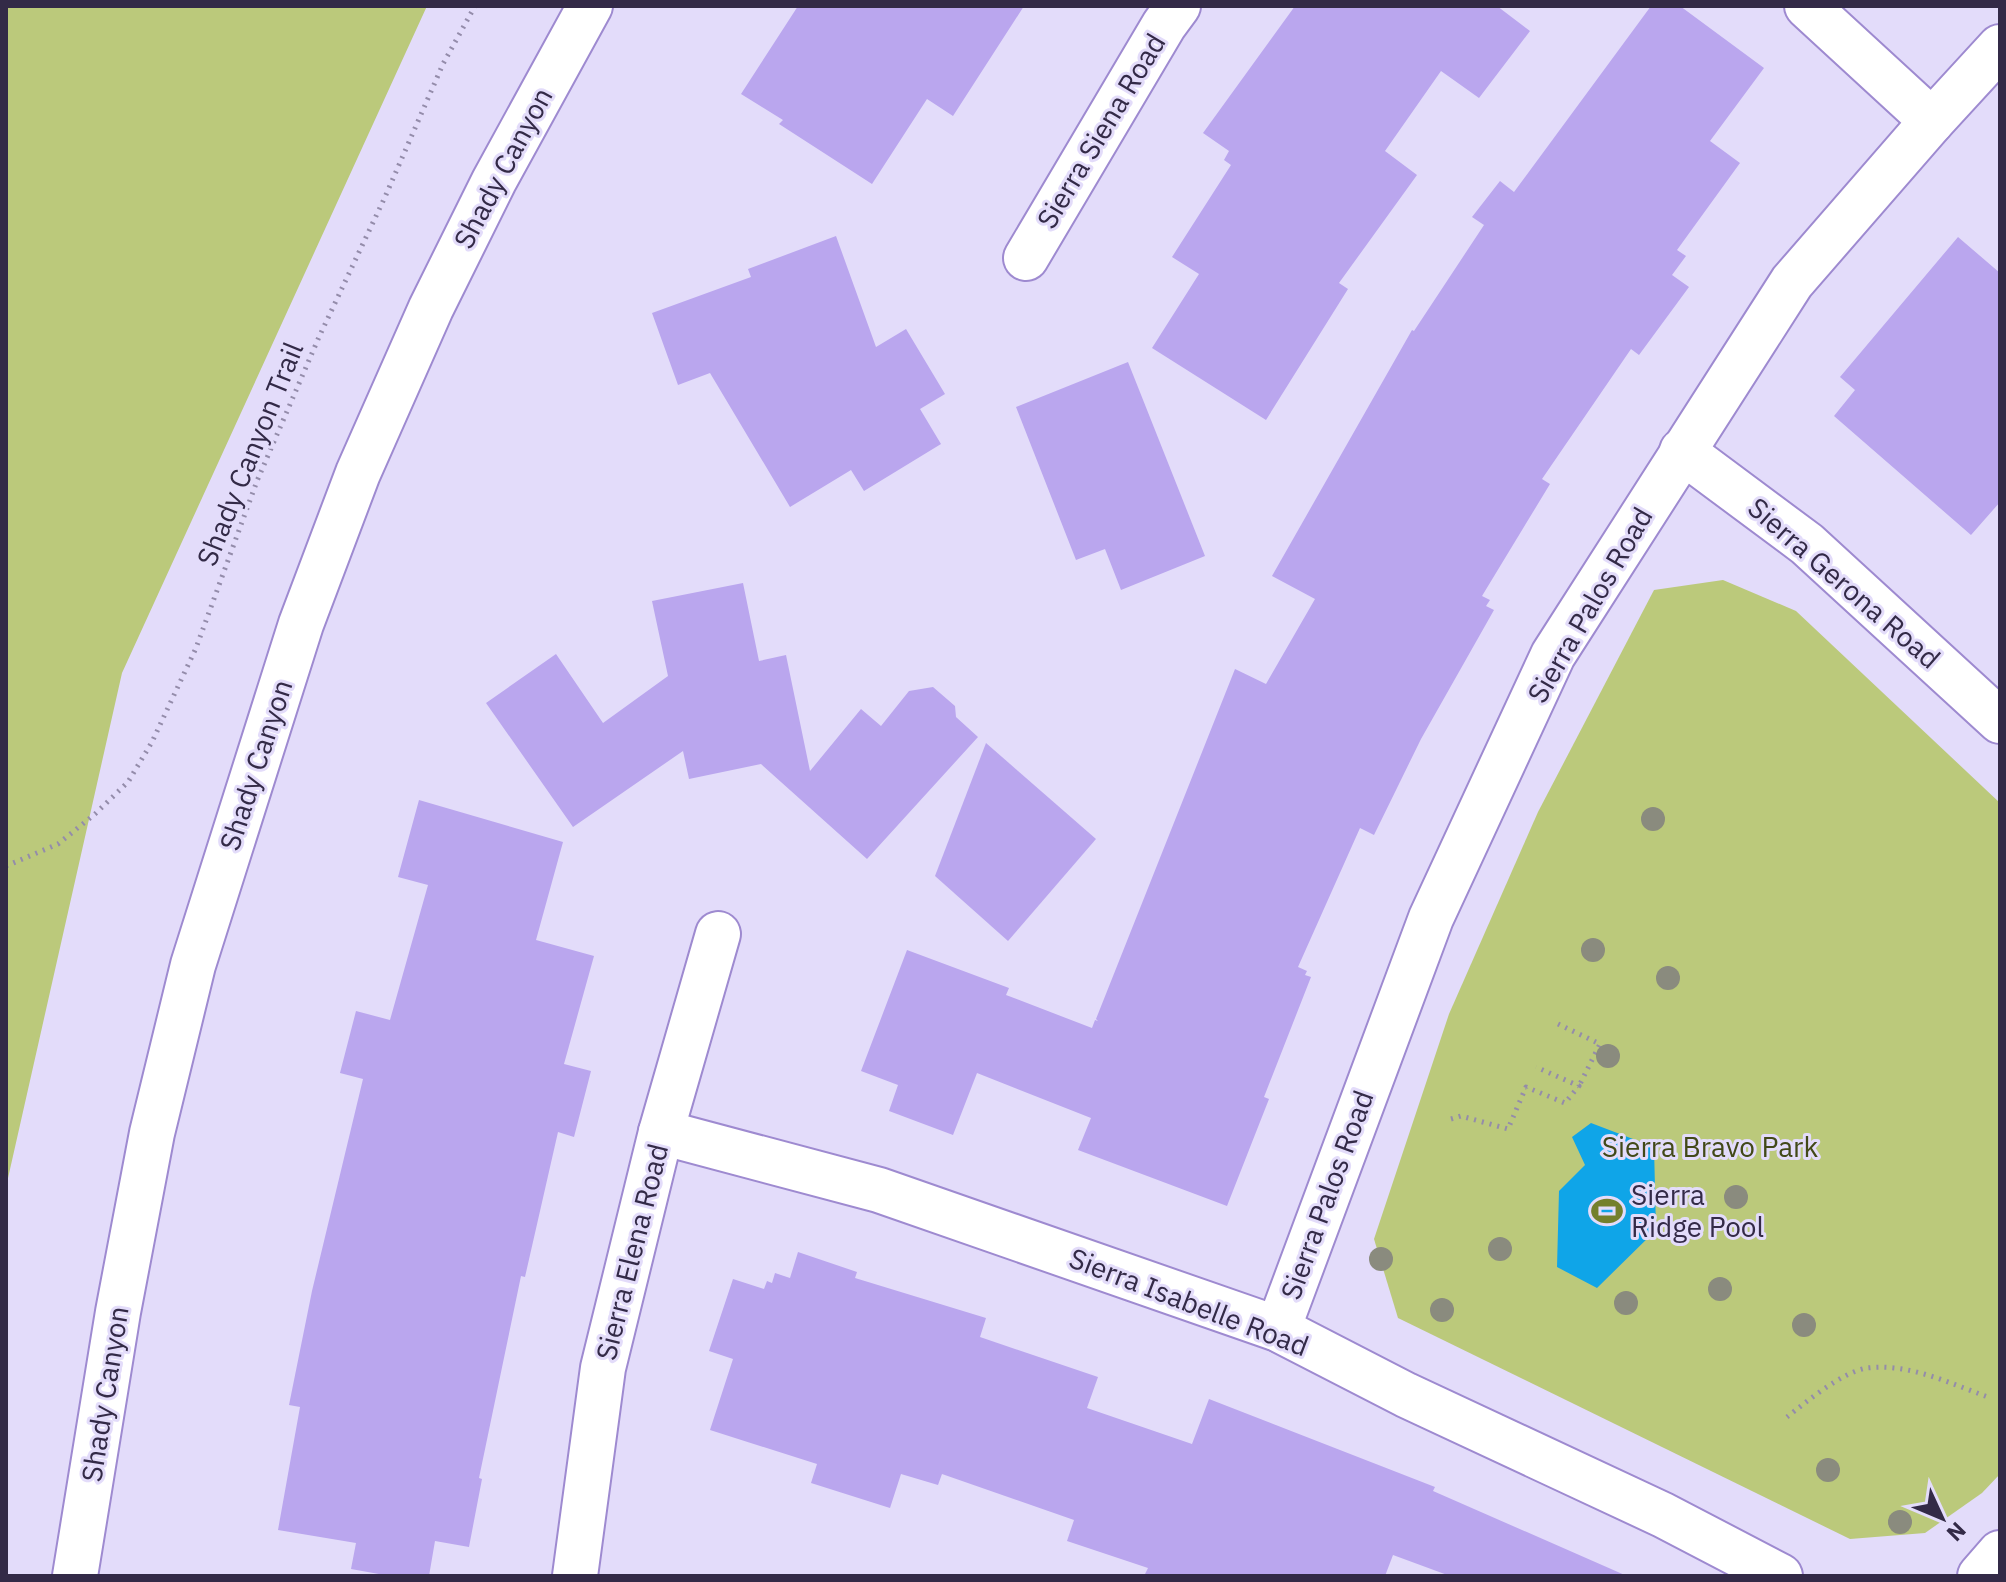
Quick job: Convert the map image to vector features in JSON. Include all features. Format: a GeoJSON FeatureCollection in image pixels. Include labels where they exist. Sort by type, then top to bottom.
{"type":"FeatureCollection","features":[{"type":"Feature","properties":{"kind":"street","name":"Shady Canyon"},"geometry":{"type":"LineString","coordinates":[[75,1576],[118,1312],[152,1133],[193,965],[282,680],[358,473],[431,308],[494,181],[590,6]]}},
{"type":"Feature","properties":{"kind":"street","name":"Sierra Siena Road"},"geometry":{"type":"LineString","coordinates":[[1026,258],[1178,6]]}},
{"type":"Feature","properties":{"kind":"street"},"geometry":{"type":"LineString","coordinates":[[1807,6],[1932,121]]}},
{"type":"Feature","properties":{"kind":"street","name":"Sierra Palos Road"},"geometry":{"type":"LineString","coordinates":[[1278,1329],[1438,904],[1553,655],[1792,282],[2000,47]]}},
{"type":"Feature","properties":{"kind":"street","name":"Sierra Gerona Road"},"geometry":{"type":"LineString","coordinates":[[1682,451],[1807,544],[2000,721]]}},
{"type":"Feature","properties":{"kind":"street","name":"Sierra Elena Road"},"geometry":{"type":"LineString","coordinates":[[575,1576],[603,1368],[661,1132],[718,934]]}},
{"type":"Feature","properties":{"kind":"street","name":"Sierra Isabelle Road"},"geometry":{"type":"LineString","coordinates":[[661,1132],[879,1190],[1278,1329],[1406,1395],[1663,1515],[1780,1576]]}},
{"type":"Feature","properties":{"kind":"street"},"geometry":{"type":"LineString","coordinates":[[1980,1576],[2000,1553]]}},
{"type":"Feature","properties":{"kind":"path","name":"Shady Canyon Trail"},"geometry":{"type":"LineString","coordinates":[[6,866],[58,844],[95,814],[128,782],[152,742],[196,648],[257,481],[319,337],[443,64],[475,6]]}},
{"type":"Feature","properties":{"kind":"path"},"geometry":{"type":"LineString","coordinates":[[1451,1119],[1461,1116],[1508,1129],[1526,1087],[1565,1103],[1579,1086],[1600,1044],[1558,1024]]}},
{"type":"Feature","properties":{"kind":"path"},"geometry":{"type":"LineString","coordinates":[[1536,1067],[1579,1086]]}},
{"type":"Feature","properties":{"kind":"path"},"geometry":{"type":"LineString","coordinates":[[1787,1417],[1822,1389],[1864,1368],[1907,1368],[1988,1397]]}},
{"type":"Feature","properties":{"kind":"green space"},"geometry":{"type":"Polygon","coordinates":[[[6,6],[427,6],[122,673],[6,1187],[6,6]]]}},
{"type":"Feature","properties":{"kind":"green space","name":"Sierra Bravo Park"},"geometry":{"type":"Polygon","coordinates":[[[1723,580],[1796,611],[2000,803],[2000,1474],[1982,1493],[1925,1533],[1850,1539],[1398,1318],[1374,1239],[1449,1014],[1538,812],[1654,590],[1723,580]]]}},
{"type":"Feature","properties":{"kind":"water","name":"Sierra Ridge Pool"},"geometry":{"type":"Polygon","coordinates":[[[1591,1123],[1654,1147],[1656,1230],[1597,1288],[1557,1267],[1559,1191],[1585,1165],[1572,1137],[1591,1123]]]}},
{"type":"Feature","properties":{"kind":"building"},"geometry":{"type":"Polygon","coordinates":[[[798,6],[1024,6],[953,116],[927,99],[872,184],[779,124],[783,120],[741,94],[798,6]]]}},
{"type":"Feature","properties":{"kind":"building"},"geometry":{"type":"Polygon","coordinates":[[[1295,6],[1497,6],[1530,31],[1479,98],[1441,71],[1385,151],[1417,175],[1339,283],[1348,289],[1266,420],[1152,348],[1199,274],[1172,257],[1231,165],[1224,160],[1229,151],[1203,133],[1295,6]]]}},
{"type":"Feature","properties":{"kind":"building"},"geometry":{"type":"Polygon","coordinates":[[[1651,6],[1680,6],[1764,68],[1710,141],[1740,163],[1677,250],[1686,256],[1672,275],[1689,287],[1639,355],[1631,349],[1542,479],[1550,484],[1482,596],[1490,600],[1486,606],[1494,610],[1421,739],[1374,835],[1360,828],[1298,967],[1311,977],[1264,1097],[1269,1099],[1227,1206],[1078,1150],[1091,1118],[977,1073],[953,1135],[889,1111],[898,1085],[861,1071],[907,950],[1009,988],[1006,995],[1092,1028],[1095,1020],[1098,1021],[1096,1019],[1235,669],[1266,684],[1315,599],[1272,576],[1412,330],[1484,225],[1472,217],[1500,181],[1514,192],[1651,6]]]}},
{"type":"Feature","properties":{"kind":"building"},"geometry":{"type":"Polygon","coordinates":[[[836,236],[876,347],[906,329],[945,394],[920,409],[941,444],[864,491],[851,470],[790,507],[710,373],[678,385],[652,313],[751,277],[748,269],[836,236]]]}},
{"type":"Feature","properties":{"kind":"building"},"geometry":{"type":"Polygon","coordinates":[[[1958,237],[2000,273],[2000,502],[1971,535],[1834,416],[1855,390],[1840,377],[1958,237]]]}},
{"type":"Feature","properties":{"kind":"building"},"geometry":{"type":"Polygon","coordinates":[[[1128,362],[1205,556],[1121,590],[1105,549],[1076,560],[1016,407],[1128,362]]]}},
{"type":"Feature","properties":{"kind":"building"},"geometry":{"type":"Polygon","coordinates":[[[743,583],[759,661],[786,655],[810,771],[861,709],[881,726],[909,691],[933,687],[955,706],[956,717],[978,737],[867,859],[761,764],[689,779],[683,751],[573,827],[486,703],[556,654],[603,723],[668,676],[652,601],[743,583]]]}},
{"type":"Feature","properties":{"kind":"building"},"geometry":{"type":"Polygon","coordinates":[[[986,743],[1096,839],[1008,941],[935,876],[986,743]]]}},
{"type":"Feature","properties":{"kind":"building"},"geometry":{"type":"Polygon","coordinates":[[[419,800],[563,842],[536,940],[594,956],[564,1064],[591,1071],[574,1137],[558,1132],[525,1277],[521,1276],[479,1478],[482,1479],[469,1547],[435,1541],[429,1576],[390,1576],[351,1569],[356,1543],[278,1530],[300,1407],[289,1405],[312,1291],[363,1079],[340,1073],[356,1011],[390,1020],[428,885],[398,877],[419,800]]]}},
{"type":"Feature","properties":{"kind":"building"},"geometry":{"type":"Polygon","coordinates":[[[798,1252],[857,1272],[855,1278],[986,1318],[980,1337],[1098,1377],[1087,1408],[1192,1444],[1209,1399],[1435,1487],[1433,1491],[1627,1576],[1450,1576],[1393,1555],[1385,1576],[1144,1576],[1148,1568],[1067,1541],[1074,1520],[942,1474],[938,1485],[901,1474],[890,1508],[811,1483],[817,1464],[710,1430],[733,1359],[709,1351],[733,1279],[764,1289],[767,1281],[772,1283],[775,1273],[790,1278],[798,1252]]]}},
{"type":"Feature","properties":{"kind":"place","name":"Sierra Ridge Pool"},"geometry":{"type":"Point","coordinates":[1607,1211]}}]}
